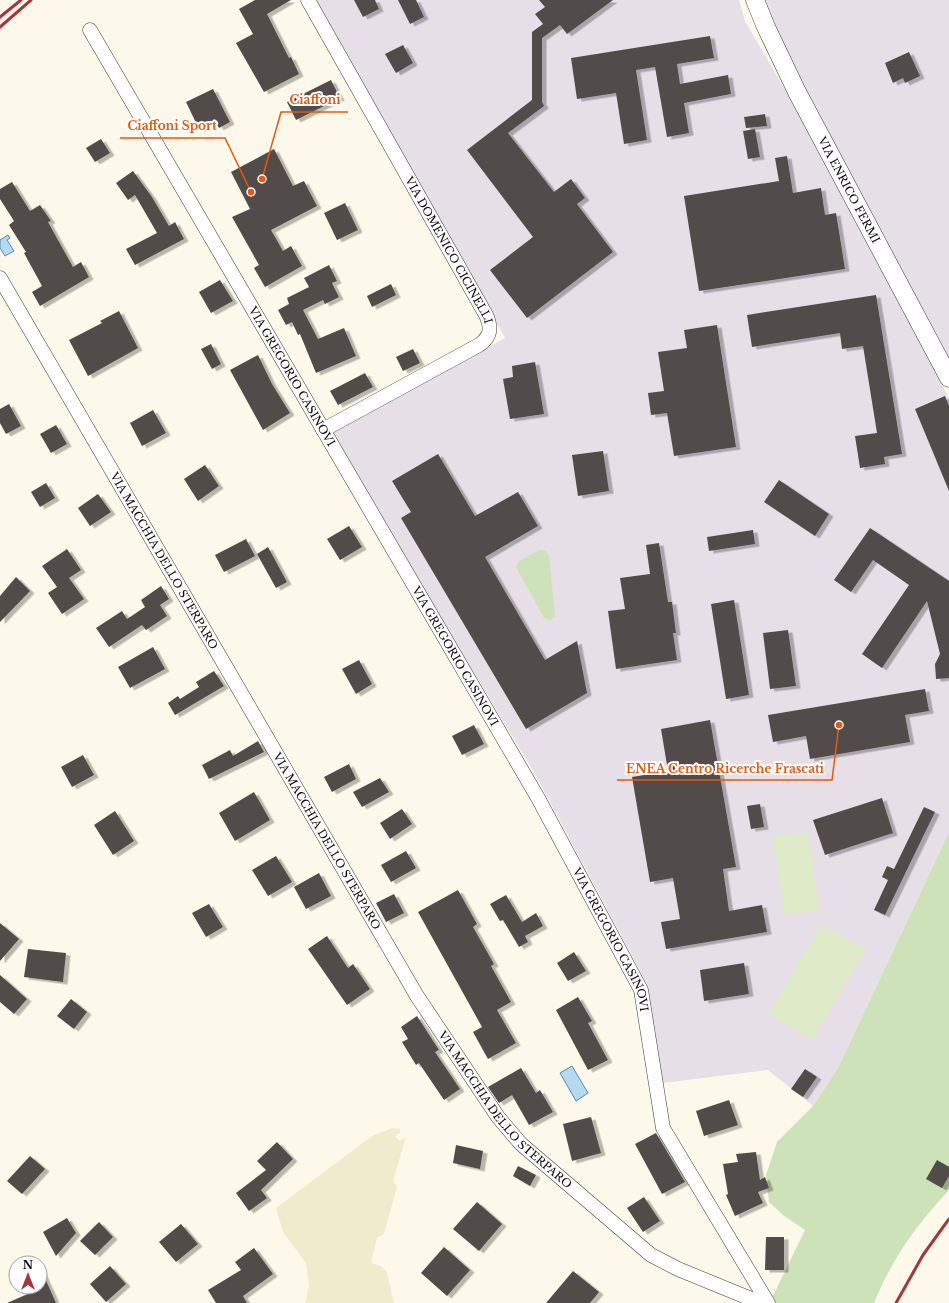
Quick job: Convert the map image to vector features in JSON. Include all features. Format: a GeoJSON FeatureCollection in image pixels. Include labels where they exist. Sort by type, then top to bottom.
{"type":"FeatureCollection","features":[{"type":"Feature","properties":{"kind":"street","name":"VIA DOMENICO CICINELLI"},"geometry":{"type":"LineString","coordinates":[[308,0],[486,315],[490,328],[488,336],[479,345],[324,430]]}},
{"type":"Feature","properties":{"kind":"street","name":"VIA ENRICO FERMI"},"geometry":{"type":"LineString","coordinates":[[755,0],[788,75],[949,378]]}},
{"type":"Feature","properties":{"kind":"street","name":"VIA GREGORIO CASINOVI"},"geometry":{"type":"LineString","coordinates":[[90,30],[538,798],[641,990],[663,1128],[768,1303]]}},
{"type":"Feature","properties":{"kind":"street","name":"VIA MACCHIA DELLO STERPARO"},"geometry":{"type":"LineString","coordinates":[[0,278],[417,996],[501,1121],[527,1149],[657,1260],[761,1303]]}},
{"type":"Feature","properties":{"kind":"shaded area"},"geometry":{"type":"Polygon","coordinates":[[[313,0],[739,0],[745,21],[798,112],[916,332],[949,399],[949,832],[838,1068],[813,1106],[768,1070],[663,1083],[646,982],[535,774],[330,433],[505,338],[313,0]]]}},
{"type":"Feature","properties":{"kind":"shaded area"},"geometry":{"type":"Polygon","coordinates":[[[766,0],[949,0],[949,368],[802,87],[774,24],[766,0]]]}},
{"type":"Feature","properties":{"kind":"shaded area"},"geometry":{"type":"Polygon","coordinates":[[[392,1128],[400,1129],[400,1132],[395,1137],[400,1141],[406,1137],[393,1181],[397,1187],[384,1234],[377,1238],[371,1263],[381,1266],[387,1272],[394,1303],[305,1303],[309,1286],[306,1263],[283,1232],[276,1208],[372,1136],[392,1128]]]}},
{"type":"Feature","properties":{"kind":"green space"},"geometry":{"type":"Polygon","coordinates":[[[540,550],[546,551],[549,556],[555,617],[550,620],[544,618],[516,567],[519,561],[540,550]]]}},
{"type":"Feature","properties":{"kind":"green space"},"geometry":{"type":"Polygon","coordinates":[[[808,832],[820,910],[784,915],[773,837],[808,832]]]}},
{"type":"Feature","properties":{"kind":"green space"},"geometry":{"type":"Polygon","coordinates":[[[949,832],[949,1190],[926,1216],[906,1243],[881,1287],[874,1303],[772,1303],[770,1302],[805,1230],[784,1216],[769,1202],[766,1175],[777,1142],[813,1106],[838,1068],[949,832]]]}},
{"type":"Feature","properties":{"kind":"green space"},"geometry":{"type":"Polygon","coordinates":[[[822,924],[866,950],[812,1040],[768,1014],[822,924]]]}},
{"type":"Feature","properties":{"kind":"water"},"geometry":{"type":"Polygon","coordinates":[[[8,235],[10,238],[7,240],[14,251],[5,256],[0,248],[0,240],[8,235]]]}},
{"type":"Feature","properties":{"kind":"water"},"geometry":{"type":"Polygon","coordinates":[[[572,1066],[588,1093],[576,1101],[560,1073],[572,1066]]]}},
{"type":"Feature","properties":{"kind":"building"},"geometry":{"type":"Polygon","coordinates":[[[255,0],[291,0],[267,14],[289,58],[291,57],[299,74],[264,92],[236,43],[253,34],[239,9],[255,0]]]}},
{"type":"Feature","properties":{"kind":"building"},"geometry":{"type":"Polygon","coordinates":[[[354,0],[375,0],[379,9],[363,17],[354,0]]]}},
{"type":"Feature","properties":{"kind":"building"},"geometry":{"type":"Polygon","coordinates":[[[398,0],[416,0],[424,17],[410,24],[398,0]]]}},
{"type":"Feature","properties":{"kind":"building"},"geometry":{"type":"Polygon","coordinates":[[[539,0],[613,0],[567,34],[560,25],[542,38],[542,102],[544,106],[508,133],[554,192],[571,179],[585,198],[577,204],[613,252],[527,318],[490,270],[533,237],[467,150],[532,100],[532,32],[543,24],[535,14],[545,7],[539,0]]]}},
{"type":"Feature","properties":{"kind":"building"},"geometry":{"type":"Polygon","coordinates":[[[710,36],[714,58],[677,64],[680,84],[728,75],[731,94],[684,103],[689,133],[667,137],[655,67],[636,70],[647,140],[624,144],[616,93],[577,99],[571,58],[710,36]]]}},
{"type":"Feature","properties":{"kind":"building"},"geometry":{"type":"Polygon","coordinates":[[[403,45],[413,63],[396,73],[385,54],[403,45]]]}},
{"type":"Feature","properties":{"kind":"building"},"geometry":{"type":"Polygon","coordinates":[[[909,52],[920,76],[905,83],[903,78],[893,83],[885,63],[909,52]]]}},
{"type":"Feature","properties":{"kind":"building"},"geometry":{"type":"Polygon","coordinates":[[[331,80],[340,98],[296,120],[287,102],[331,80]]]}},
{"type":"Feature","properties":{"kind":"building"},"geometry":{"type":"Polygon","coordinates":[[[213,89],[230,122],[219,128],[215,121],[199,129],[186,102],[213,89]]]}},
{"type":"Feature","properties":{"kind":"building"},"geometry":{"type":"Polygon","coordinates":[[[765,114],[767,126],[746,128],[744,117],[765,114]]]}},
{"type":"Feature","properties":{"kind":"building"},"geometry":{"type":"Polygon","coordinates":[[[755,129],[760,157],[748,159],[743,131],[755,129]]]}},
{"type":"Feature","properties":{"kind":"building"},"geometry":{"type":"Polygon","coordinates":[[[101,139],[110,153],[95,162],[86,148],[101,139]]]}},
{"type":"Feature","properties":{"kind":"building"},"geometry":{"type":"Polygon","coordinates":[[[274,149],[293,186],[304,181],[317,206],[271,230],[283,251],[291,246],[302,266],[265,287],[254,268],[259,265],[232,217],[250,209],[231,172],[274,149]]]}},
{"type":"Feature","properties":{"kind":"building"},"geometry":{"type":"Polygon","coordinates":[[[787,156],[793,193],[821,188],[825,215],[836,213],[845,269],[699,291],[684,196],[779,181],[775,158],[787,156]]]}},
{"type":"Feature","properties":{"kind":"building"},"geometry":{"type":"Polygon","coordinates":[[[133,171],[152,197],[169,226],[175,222],[184,239],[135,265],[126,249],[157,233],[135,195],[128,200],[116,183],[133,171]]]}},
{"type":"Feature","properties":{"kind":"building"},"geometry":{"type":"Polygon","coordinates":[[[12,182],[30,211],[40,205],[51,221],[48,222],[73,267],[81,262],[89,277],[40,306],[32,292],[42,286],[24,253],[26,252],[9,225],[14,221],[0,199],[0,189],[12,182]]]}},
{"type":"Feature","properties":{"kind":"building"},"geometry":{"type":"Polygon","coordinates":[[[345,203],[358,230],[337,240],[324,213],[345,203]]]}},
{"type":"Feature","properties":{"kind":"building"},"geometry":{"type":"Polygon","coordinates":[[[329,265],[337,281],[332,283],[339,297],[325,304],[323,300],[303,310],[318,339],[344,328],[356,356],[316,373],[300,334],[298,335],[292,322],[286,325],[278,310],[289,304],[287,298],[309,287],[304,278],[329,265]]]}},
{"type":"Feature","properties":{"kind":"building"},"geometry":{"type":"Polygon","coordinates":[[[220,280],[233,301],[211,313],[199,292],[220,280]]]}},
{"type":"Feature","properties":{"kind":"building"},"geometry":{"type":"Polygon","coordinates":[[[391,284],[396,295],[372,307],[367,296],[391,284]]]}},
{"type":"Feature","properties":{"kind":"building"},"geometry":{"type":"Polygon","coordinates":[[[876,295],[902,454],[884,457],[885,464],[860,468],[855,436],[877,433],[863,346],[842,349],[840,333],[752,347],[747,315],[876,295]]]}},
{"type":"Feature","properties":{"kind":"building"},"geometry":{"type":"Polygon","coordinates":[[[119,311],[138,348],[88,376],[69,340],[102,323],[100,321],[119,311]]]}},
{"type":"Feature","properties":{"kind":"building"},"geometry":{"type":"Polygon","coordinates":[[[717,325],[736,447],[674,456],[667,413],[651,415],[648,393],[664,391],[658,352],[687,348],[684,330],[717,325]]]}},
{"type":"Feature","properties":{"kind":"building"},"geometry":{"type":"Polygon","coordinates":[[[211,344],[221,364],[212,369],[201,349],[211,344]]]}},
{"type":"Feature","properties":{"kind":"building"},"geometry":{"type":"Polygon","coordinates":[[[413,349],[420,363],[403,371],[396,357],[413,349]]]}},
{"type":"Feature","properties":{"kind":"building"},"geometry":{"type":"Polygon","coordinates":[[[258,355],[272,384],[290,413],[263,430],[230,370],[258,355]]]}},
{"type":"Feature","properties":{"kind":"building"},"geometry":{"type":"Polygon","coordinates":[[[535,362],[544,414],[510,419],[503,379],[513,377],[512,366],[535,362]]]}},
{"type":"Feature","properties":{"kind":"building"},"geometry":{"type":"Polygon","coordinates":[[[365,373],[373,387],[338,405],[330,391],[365,373]]]}},
{"type":"Feature","properties":{"kind":"building"},"geometry":{"type":"Polygon","coordinates":[[[945,396],[949,406],[949,491],[915,409],[945,396]]]}},
{"type":"Feature","properties":{"kind":"building"},"geometry":{"type":"Polygon","coordinates":[[[9,404],[21,426],[6,434],[0,423],[0,409],[9,404]]]}},
{"type":"Feature","properties":{"kind":"building"},"geometry":{"type":"Polygon","coordinates":[[[153,410],[166,433],[142,446],[130,423],[153,410]]]}},
{"type":"Feature","properties":{"kind":"building"},"geometry":{"type":"Polygon","coordinates":[[[56,425],[67,444],[51,453],[40,434],[56,425]]]}},
{"type":"Feature","properties":{"kind":"building"},"geometry":{"type":"Polygon","coordinates":[[[603,451],[609,491],[578,496],[572,455],[603,451]]]}},
{"type":"Feature","properties":{"kind":"building"},"geometry":{"type":"Polygon","coordinates":[[[438,454],[475,516],[518,492],[538,526],[485,557],[545,660],[577,641],[587,693],[526,729],[401,518],[411,512],[392,481],[438,454]]]}},
{"type":"Feature","properties":{"kind":"building"},"geometry":{"type":"Polygon","coordinates":[[[205,465],[219,486],[198,501],[184,479],[205,465]]]}},
{"type":"Feature","properties":{"kind":"building"},"geometry":{"type":"Polygon","coordinates":[[[779,480],[829,514],[815,536],[764,502],[779,480]]]}},
{"type":"Feature","properties":{"kind":"building"},"geometry":{"type":"Polygon","coordinates":[[[46,483],[55,498],[40,507],[31,492],[46,483]]]}},
{"type":"Feature","properties":{"kind":"building"},"geometry":{"type":"Polygon","coordinates":[[[98,494],[111,512],[90,526],[78,508],[98,494]]]}},
{"type":"Feature","properties":{"kind":"building"},"geometry":{"type":"Polygon","coordinates":[[[349,526],[362,547],[340,560],[327,539],[349,526]]]}},
{"type":"Feature","properties":{"kind":"building"},"geometry":{"type":"Polygon","coordinates":[[[870,528],[949,581],[949,678],[936,679],[935,664],[940,654],[927,601],[882,668],[862,654],[909,585],[873,560],[851,592],[834,580],[870,528]]]}},
{"type":"Feature","properties":{"kind":"building"},"geometry":{"type":"Polygon","coordinates":[[[753,530],[755,544],[709,551],[707,537],[753,530]]]}},
{"type":"Feature","properties":{"kind":"building"},"geometry":{"type":"Polygon","coordinates":[[[246,539],[255,556],[224,572],[215,555],[246,539]]]}},
{"type":"Feature","properties":{"kind":"building"},"geometry":{"type":"Polygon","coordinates":[[[659,543],[668,602],[672,602],[676,633],[673,633],[677,660],[616,669],[608,611],[625,609],[620,578],[650,574],[646,545],[659,543]]]}},
{"type":"Feature","properties":{"kind":"building"},"geometry":{"type":"Polygon","coordinates":[[[268,547],[287,582],[276,588],[257,554],[268,547]]]}},
{"type":"Feature","properties":{"kind":"building"},"geometry":{"type":"Polygon","coordinates":[[[67,549],[81,570],[69,578],[84,599],[62,614],[48,593],[57,587],[42,566],[67,549]]]}},
{"type":"Feature","properties":{"kind":"building"},"geometry":{"type":"Polygon","coordinates":[[[16,577],[30,591],[0,622],[0,596],[16,577]]]}},
{"type":"Feature","properties":{"kind":"building"},"geometry":{"type":"Polygon","coordinates":[[[161,586],[169,599],[160,605],[167,616],[146,630],[142,625],[109,647],[96,628],[122,611],[127,619],[145,607],[141,600],[161,586]]]}},
{"type":"Feature","properties":{"kind":"building"},"geometry":{"type":"Polygon","coordinates":[[[734,600],[749,695],[726,699],[711,604],[734,600]]]}},
{"type":"Feature","properties":{"kind":"building"},"geometry":{"type":"Polygon","coordinates":[[[788,630],[796,686],[770,689],[763,633],[788,630]]]}},
{"type":"Feature","properties":{"kind":"building"},"geometry":{"type":"Polygon","coordinates":[[[153,647],[165,669],[130,688],[118,667],[153,647]]]}},
{"type":"Feature","properties":{"kind":"building"},"geometry":{"type":"Polygon","coordinates":[[[359,660],[372,684],[356,694],[342,669],[359,660]]]}},
{"type":"Feature","properties":{"kind":"building"},"geometry":{"type":"Polygon","coordinates":[[[214,671],[224,686],[175,715],[168,703],[178,696],[180,699],[199,687],[196,682],[214,671]]]}},
{"type":"Feature","properties":{"kind":"building"},"geometry":{"type":"Polygon","coordinates":[[[925,689],[929,711],[905,715],[910,742],[810,759],[806,736],[773,742],[768,715],[925,689]]]}},
{"type":"Feature","properties":{"kind":"building"},"geometry":{"type":"Polygon","coordinates":[[[710,720],[736,867],[723,869],[729,911],[762,905],[767,932],[666,949],[661,922],[680,919],[673,878],[650,882],[632,777],[668,771],[661,729],[710,720]]]}},
{"type":"Feature","properties":{"kind":"building"},"geometry":{"type":"Polygon","coordinates":[[[474,725],[484,744],[462,755],[452,736],[474,725]]]}},
{"type":"Feature","properties":{"kind":"building"},"geometry":{"type":"Polygon","coordinates":[[[258,741],[264,752],[209,779],[202,765],[230,750],[233,756],[258,741]]]}},
{"type":"Feature","properties":{"kind":"building"},"geometry":{"type":"Polygon","coordinates":[[[83,755],[94,775],[72,787],[61,767],[83,755]]]}},
{"type":"Feature","properties":{"kind":"building"},"geometry":{"type":"Polygon","coordinates":[[[349,764],[356,779],[332,792],[324,777],[349,764]]]}},
{"type":"Feature","properties":{"kind":"building"},"geometry":{"type":"Polygon","coordinates":[[[380,778],[389,792],[362,807],[353,792],[380,778]]]}},
{"type":"Feature","properties":{"kind":"building"},"geometry":{"type":"Polygon","coordinates":[[[254,792],[270,820],[235,841],[219,813],[254,792]]]}},
{"type":"Feature","properties":{"kind":"building"},"geometry":{"type":"Polygon","coordinates":[[[882,798],[893,833],[825,855],[813,820],[882,798]]]}},
{"type":"Feature","properties":{"kind":"building"},"geometry":{"type":"Polygon","coordinates":[[[760,804],[764,827],[751,829],[747,806],[760,804]]]}},
{"type":"Feature","properties":{"kind":"building"},"geometry":{"type":"Polygon","coordinates":[[[924,807],[935,812],[885,915],[874,910],[888,880],[882,877],[887,866],[894,869],[924,807]]]}},
{"type":"Feature","properties":{"kind":"building"},"geometry":{"type":"Polygon","coordinates":[[[402,809],[412,824],[390,839],[380,823],[402,809]]]}},
{"type":"Feature","properties":{"kind":"building"},"geometry":{"type":"Polygon","coordinates":[[[115,811],[134,841],[113,855],[94,825],[115,811]]]}},
{"type":"Feature","properties":{"kind":"building"},"geometry":{"type":"Polygon","coordinates":[[[406,851],[416,868],[391,882],[381,865],[406,851]]]}},
{"type":"Feature","properties":{"kind":"building"},"geometry":{"type":"Polygon","coordinates":[[[276,856],[292,882],[268,896],[252,870],[276,856]]]}},
{"type":"Feature","properties":{"kind":"building"},"geometry":{"type":"Polygon","coordinates":[[[319,873],[331,896],[306,909],[294,887],[319,873]]]}},
{"type":"Feature","properties":{"kind":"building"},"geometry":{"type":"Polygon","coordinates":[[[458,890],[477,924],[473,927],[494,964],[491,966],[511,1002],[497,1010],[516,1043],[488,1059],[473,1032],[482,1027],[418,912],[458,890]]]}},
{"type":"Feature","properties":{"kind":"building"},"geometry":{"type":"Polygon","coordinates":[[[394,894],[404,913],[386,922],[376,903],[394,894]]]}},
{"type":"Feature","properties":{"kind":"building"},"geometry":{"type":"Polygon","coordinates":[[[506,895],[522,922],[536,913],[543,926],[525,936],[528,942],[519,947],[503,920],[500,921],[490,904],[506,895]]]}},
{"type":"Feature","properties":{"kind":"building"},"geometry":{"type":"Polygon","coordinates":[[[209,904],[223,927],[206,937],[192,913],[209,904]]]}},
{"type":"Feature","properties":{"kind":"building"},"geometry":{"type":"Polygon","coordinates":[[[0,923],[19,939],[0,961],[0,923]]]}},
{"type":"Feature","properties":{"kind":"building"},"geometry":{"type":"Polygon","coordinates":[[[327,936],[348,968],[353,964],[370,989],[347,1005],[308,949],[327,936]]]}},
{"type":"Feature","properties":{"kind":"building"},"geometry":{"type":"Polygon","coordinates":[[[28,949],[66,953],[63,982],[24,977],[28,949]]]}},
{"type":"Feature","properties":{"kind":"building"},"geometry":{"type":"Polygon","coordinates":[[[574,952],[586,971],[568,981],[557,963],[574,952]]]}},
{"type":"Feature","properties":{"kind":"building"},"geometry":{"type":"Polygon","coordinates":[[[744,963],[749,994],[704,1001],[700,970],[744,963]]]}},
{"type":"Feature","properties":{"kind":"building"},"geometry":{"type":"Polygon","coordinates":[[[0,975],[27,999],[14,1014],[0,1002],[0,975]]]}},
{"type":"Feature","properties":{"kind":"building"},"geometry":{"type":"Polygon","coordinates":[[[578,997],[592,1021],[588,1023],[608,1060],[588,1070],[556,1010],[578,997]]]}},
{"type":"Feature","properties":{"kind":"building"},"geometry":{"type":"Polygon","coordinates":[[[71,999],[87,1012],[74,1029],[57,1016],[71,999]]]}},
{"type":"Feature","properties":{"kind":"building"},"geometry":{"type":"Polygon","coordinates":[[[417,1016],[439,1050],[435,1052],[460,1089],[444,1100],[419,1063],[416,1065],[402,1042],[408,1039],[401,1027],[417,1016]]]}},
{"type":"Feature","properties":{"kind":"building"},"geometry":{"type":"Polygon","coordinates":[[[521,1068],[536,1093],[540,1090],[553,1112],[529,1125],[512,1095],[499,1103],[488,1087],[521,1068]]]}},
{"type":"Feature","properties":{"kind":"building"},"geometry":{"type":"Polygon","coordinates":[[[805,1069],[817,1077],[803,1097],[791,1089],[805,1069]]]}},
{"type":"Feature","properties":{"kind":"building"},"geometry":{"type":"Polygon","coordinates":[[[729,1100],[738,1125],[704,1136],[696,1111],[729,1100]]]}},
{"type":"Feature","properties":{"kind":"building"},"geometry":{"type":"Polygon","coordinates":[[[591,1117],[601,1153],[572,1161],[563,1124],[591,1117]]]}},
{"type":"Feature","properties":{"kind":"building"},"geometry":{"type":"Polygon","coordinates":[[[656,1133],[685,1182],[662,1194],[635,1144],[656,1133]]]}},
{"type":"Feature","properties":{"kind":"building"},"geometry":{"type":"Polygon","coordinates":[[[277,1142],[293,1159],[261,1190],[267,1198],[249,1211],[236,1193],[266,1170],[257,1161],[277,1142]]]}},
{"type":"Feature","properties":{"kind":"building"},"geometry":{"type":"Polygon","coordinates":[[[456,1145],[483,1151],[480,1169],[453,1163],[456,1145]]]}},
{"type":"Feature","properties":{"kind":"building"},"geometry":{"type":"Polygon","coordinates":[[[756,1152],[760,1180],[765,1177],[769,1188],[758,1192],[763,1203],[735,1216],[726,1195],[728,1194],[723,1164],[738,1162],[736,1154],[756,1152]]]}},
{"type":"Feature","properties":{"kind":"building"},"geometry":{"type":"Polygon","coordinates":[[[30,1156],[45,1169],[22,1194],[7,1181],[30,1156]]]}},
{"type":"Feature","properties":{"kind":"building"},"geometry":{"type":"Polygon","coordinates":[[[937,1160],[949,1167],[949,1176],[942,1188],[926,1179],[937,1160]]]}},
{"type":"Feature","properties":{"kind":"building"},"geometry":{"type":"Polygon","coordinates":[[[518,1166],[536,1175],[530,1186],[513,1176],[518,1166]]]}},
{"type":"Feature","properties":{"kind":"building"},"geometry":{"type":"Polygon","coordinates":[[[644,1197],[660,1221],[643,1232],[627,1208],[644,1197]]]}},
{"type":"Feature","properties":{"kind":"building"},"geometry":{"type":"Polygon","coordinates":[[[477,1202],[502,1224],[479,1251],[453,1229],[477,1202]]]}},
{"type":"Feature","properties":{"kind":"building"},"geometry":{"type":"Polygon","coordinates":[[[67,1218],[76,1233],[56,1256],[43,1232],[67,1218]]]}},
{"type":"Feature","properties":{"kind":"building"},"geometry":{"type":"Polygon","coordinates":[[[99,1222],[113,1237],[95,1255],[80,1241],[99,1222]]]}},
{"type":"Feature","properties":{"kind":"building"},"geometry":{"type":"Polygon","coordinates":[[[181,1224],[198,1244],[176,1262],[159,1242],[181,1224]]]}},
{"type":"Feature","properties":{"kind":"building"},"geometry":{"type":"Polygon","coordinates":[[[766,1237],[784,1237],[784,1270],[765,1270],[766,1237]]]}},
{"type":"Feature","properties":{"kind":"building"},"geometry":{"type":"Polygon","coordinates":[[[444,1247],[470,1270],[447,1296],[421,1273],[444,1247]]]}},
{"type":"Feature","properties":{"kind":"building"},"geometry":{"type":"Polygon","coordinates":[[[254,1248],[273,1274],[243,1296],[247,1303],[216,1303],[208,1290],[241,1270],[235,1262],[254,1248]]]}},
{"type":"Feature","properties":{"kind":"building"},"geometry":{"type":"Polygon","coordinates":[[[110,1266],[126,1284],[106,1302],[90,1284],[110,1266]]]}},
{"type":"Feature","properties":{"kind":"building"},"geometry":{"type":"Polygon","coordinates":[[[573,1271],[599,1292],[590,1303],[546,1303],[573,1271]]]}},
{"type":"Feature","properties":{"kind":"building"},"geometry":{"type":"Polygon","coordinates":[[[48,1285],[56,1303],[7,1303],[25,1295],[48,1295],[48,1285]]]}},
{"type":"Feature","properties":{"kind":"railway"},"geometry":{"type":"LineString","coordinates":[[0,17],[21,0]]}},
{"type":"Feature","properties":{"kind":"railway"},"geometry":{"type":"LineString","coordinates":[[0,27],[31,0]]}},
{"type":"Feature","properties":{"kind":"railway"},"geometry":{"type":"LineString","coordinates":[[896,1303],[923,1255],[949,1219]]}},
{"type":"Feature","properties":{"kind":"place","name":"Ciaffoni"},"geometry":{"type":"Point","coordinates":[262,179]}},
{"type":"Feature","properties":{"kind":"place","name":"Ciaffoni Sport"},"geometry":{"type":"Point","coordinates":[251,192]}},
{"type":"Feature","properties":{"kind":"place","name":"ENEA Centro Ricerche Frascati"},"geometry":{"type":"Point","coordinates":[839,725]}}]}
